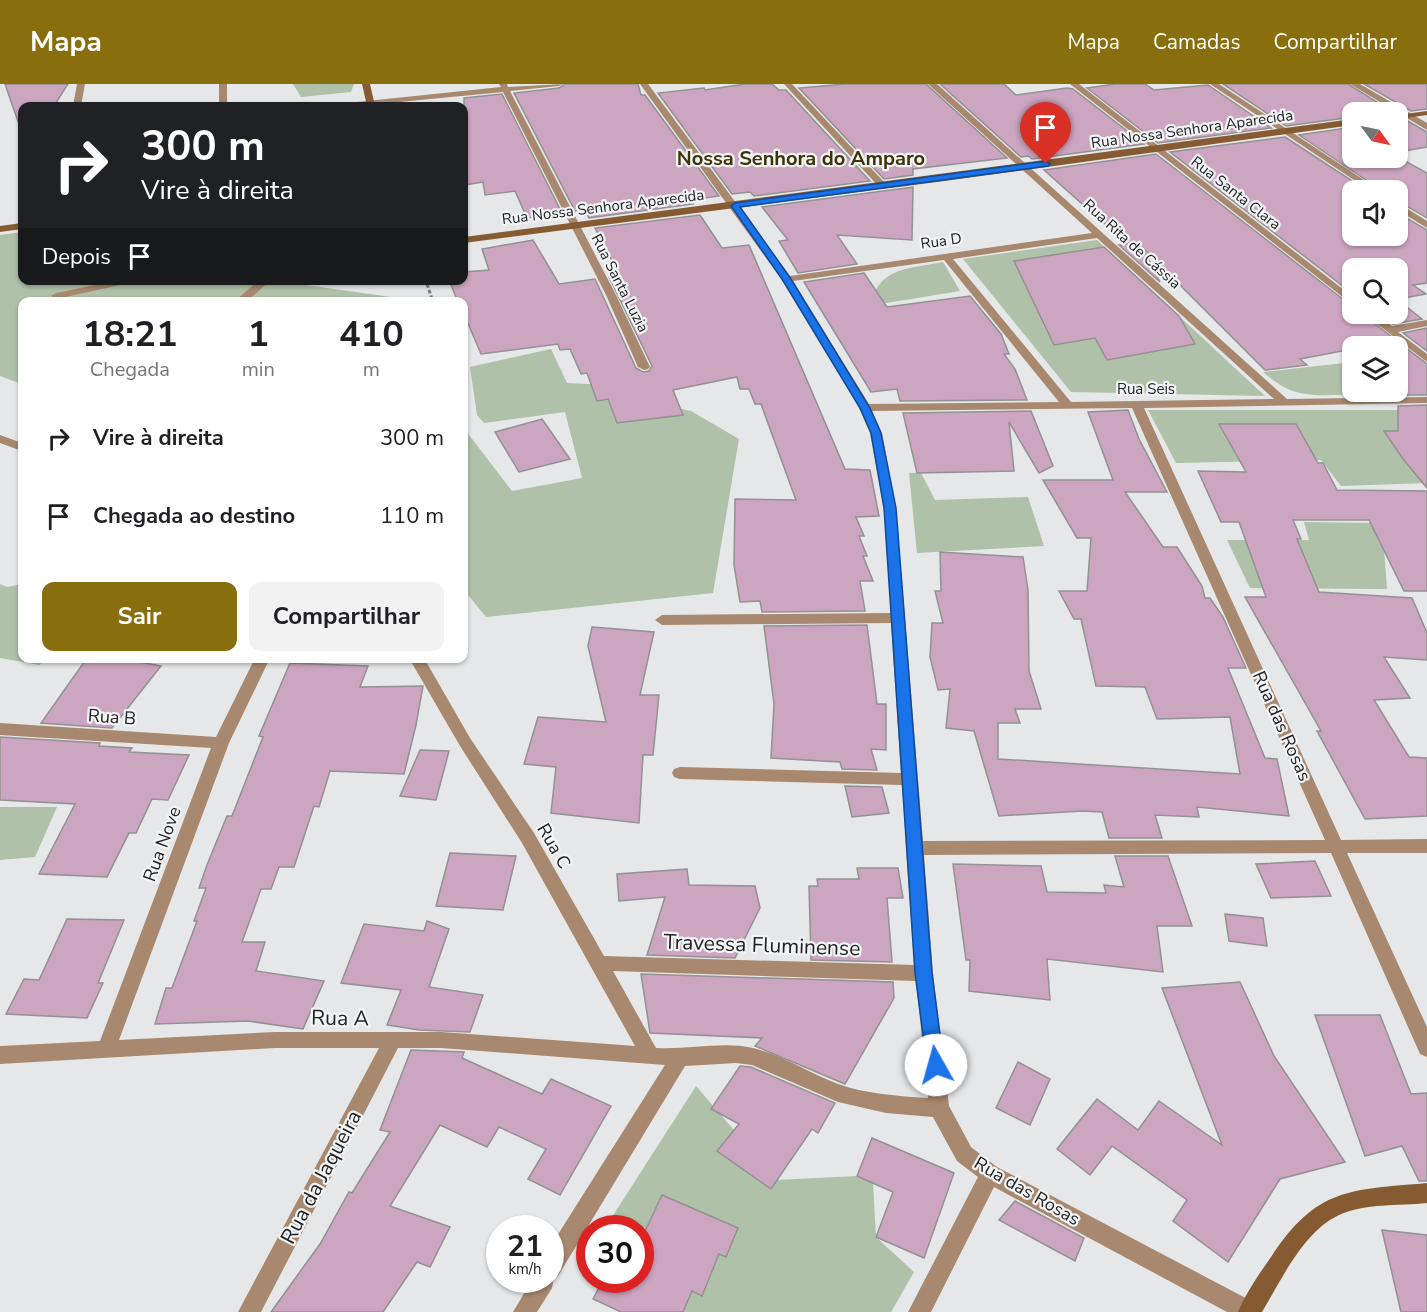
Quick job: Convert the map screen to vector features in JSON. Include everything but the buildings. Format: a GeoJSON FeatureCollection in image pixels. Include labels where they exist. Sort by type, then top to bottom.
{"type":"FeatureCollection","features":[{"type":"Feature","properties":{"kind":"main road"},"geometry":{"type":"LineString","coordinates":[[366,84],[370,102]]}},
{"type":"Feature","properties":{"kind":"main road"},"geometry":{"type":"LineString","coordinates":[[1408,115],[1427,113]]}},
{"type":"Feature","properties":{"kind":"main road","name":"Rua Nossa Senhora Aparecida"},"geometry":{"type":"LineString","coordinates":[[468,239],[735,206],[1342,124]]}},
{"type":"Feature","properties":{"kind":"main road"},"geometry":{"type":"LineString","coordinates":[[0,229],[18,227]]}},
{"type":"Feature","properties":{"kind":"main road"},"geometry":{"type":"LineString","coordinates":[[1249,1312],[1303,1230],[1332,1208],[1363,1200],[1427,1193]]}},
{"type":"Feature","properties":{"kind":"street"},"geometry":{"type":"LineString","coordinates":[[78,102],[81,84]]}},
{"type":"Feature","properties":{"kind":"street"},"geometry":{"type":"LineString","coordinates":[[223,102],[224,84]]}},
{"type":"Feature","properties":{"kind":"street"},"geometry":{"type":"LineString","coordinates":[[393,102],[504,87],[559,84]]}},
{"type":"Feature","properties":{"kind":"street","name":"Rua das Rosas"},"geometry":{"type":"LineString","coordinates":[[644,84],[787,279],[865,408],[876,433],[890,508],[924,973],[939,1108],[964,1154],[990,1174],[1249,1312]]}},
{"type":"Feature","properties":{"kind":"street"},"geometry":{"type":"LineString","coordinates":[[788,84],[883,186]]}},
{"type":"Feature","properties":{"kind":"street","name":"Rua Rita de Cássia"},"geometry":{"type":"LineString","coordinates":[[932,84],[1284,402]]}},
{"type":"Feature","properties":{"kind":"street","name":"Rua Santa Clara"},"geometry":{"type":"LineString","coordinates":[[1074,84],[1342,293]]}},
{"type":"Feature","properties":{"kind":"street"},"geometry":{"type":"LineString","coordinates":[[1214,84],[1282,132],[1358,180]]}},
{"type":"Feature","properties":{"kind":"street"},"geometry":{"type":"LineString","coordinates":[[1354,84],[1385,102]]}},
{"type":"Feature","properties":{"kind":"street","name":"Rua Santa Luzia"},"geometry":{"type":"LineString","coordinates":[[504,87],[605,288],[626,324],[644,367]]}},
{"type":"Feature","properties":{"kind":"street"},"geometry":{"type":"LineString","coordinates":[[1408,115],[1427,127]]}},
{"type":"Feature","properties":{"kind":"street"},"geometry":{"type":"LineString","coordinates":[[1408,213],[1427,225]]}},
{"type":"Feature","properties":{"kind":"street","name":"Rua D"},"geometry":{"type":"LineString","coordinates":[[787,279],[1100,235]]}},
{"type":"Feature","properties":{"kind":"street"},"geometry":{"type":"LineString","coordinates":[[946,256],[1066,403]]}},
{"type":"Feature","properties":{"kind":"street"},"geometry":{"type":"LineString","coordinates":[[56,296],[112,285]]}},
{"type":"Feature","properties":{"kind":"street"},"geometry":{"type":"LineString","coordinates":[[245,297],[260,285]]}},
{"type":"Feature","properties":{"kind":"street"},"geometry":{"type":"LineString","coordinates":[[1390,330],[1427,323]]}},
{"type":"Feature","properties":{"kind":"street"},"geometry":{"type":"LineString","coordinates":[[1382,324],[1427,359]]}},
{"type":"Feature","properties":{"kind":"street","name":"Rua Seis"},"geometry":{"type":"LineString","coordinates":[[865,408],[1066,403],[1137,405],[1427,400]]}},
{"type":"Feature","properties":{"kind":"street","name":"Rua das Rosas"},"geometry":{"type":"LineString","coordinates":[[1137,405],[1427,1048]]}},
{"type":"Feature","properties":{"kind":"street"},"geometry":{"type":"LineString","coordinates":[[0,439],[18,446]]}},
{"type":"Feature","properties":{"kind":"street"},"geometry":{"type":"LineString","coordinates":[[662,620],[899,618]]}},
{"type":"Feature","properties":{"kind":"street","name":"Rua Nove"},"geometry":{"type":"LineString","coordinates":[[107,1048],[221,743],[261,663]]}},
{"type":"Feature","properties":{"kind":"street","name":"Rua C"},"geometry":{"type":"LineString","coordinates":[[419,663],[465,742],[528,838],[651,1056]]}},
{"type":"Feature","properties":{"kind":"street","name":"Rua B"},"geometry":{"type":"LineString","coordinates":[[0,729],[221,743]]}},
{"type":"Feature","properties":{"kind":"street"},"geometry":{"type":"LineString","coordinates":[[680,773],[911,778]]}},
{"type":"Feature","properties":{"kind":"street"},"geometry":{"type":"LineString","coordinates":[[916,848],[1427,846]]}},
{"type":"Feature","properties":{"kind":"street","name":"Travessa Fluminense"},"geometry":{"type":"LineString","coordinates":[[598,963],[924,973]]}},
{"type":"Feature","properties":{"kind":"street","name":"Rua A"},"geometry":{"type":"LineString","coordinates":[[0,1055],[275,1040],[392,1042],[441,1040],[680,1058],[736,1054],[754,1057],[838,1093],[886,1104],[939,1108]]}},
{"type":"Feature","properties":{"kind":"street","name":"Rua da Jaqueira"},"geometry":{"type":"LineString","coordinates":[[249,1312],[392,1042]]}},
{"type":"Feature","properties":{"kind":"street"},"geometry":{"type":"LineString","coordinates":[[564,1246],[680,1058]]}},
{"type":"Feature","properties":{"kind":"street"},"geometry":{"type":"LineString","coordinates":[[919,1312],[990,1174]]}},
{"type":"Feature","properties":{"kind":"street"},"geometry":{"type":"LineString","coordinates":[[524,1312],[536,1293]]}},
{"type":"Feature","properties":{"kind":"green space"},"geometry":{"type":"Polygon","coordinates":[[[293,84],[354,84],[351,92],[301,97],[293,84]]]}},
{"type":"Feature","properties":{"kind":"green space"},"geometry":{"type":"Polygon","coordinates":[[[18,233],[18,285],[306,285],[391,297],[18,297],[18,383],[0,376],[0,235],[18,233]]]}},
{"type":"Feature","properties":{"kind":"green space"},"geometry":{"type":"Polygon","coordinates":[[[1097,240],[1265,396],[1071,392],[963,259],[1097,240]]]}},
{"type":"Feature","properties":{"kind":"green space"},"geometry":{"type":"Polygon","coordinates":[[[943,262],[960,291],[868,306],[874,293],[888,276],[907,269],[943,262]]]}},
{"type":"Feature","properties":{"kind":"green space"},"geometry":{"type":"Polygon","coordinates":[[[551,349],[567,383],[608,385],[618,395],[691,411],[739,439],[713,593],[486,617],[468,595],[468,434],[512,491],[582,478],[565,412],[484,423],[477,415],[470,367],[551,349]]]}},
{"type":"Feature","properties":{"kind":"green space"},"geometry":{"type":"Polygon","coordinates":[[[1342,363],[1342,395],[1301,393],[1282,386],[1263,372],[1342,363]]]}},
{"type":"Feature","properties":{"kind":"green space"},"geometry":{"type":"Polygon","coordinates":[[[1148,410],[1427,410],[1427,483],[1341,486],[1321,460],[1176,463],[1148,410]]]}},
{"type":"Feature","properties":{"kind":"green space"},"geometry":{"type":"Polygon","coordinates":[[[909,473],[921,473],[935,500],[1028,497],[1044,546],[917,553],[909,473]]]}},
{"type":"Feature","properties":{"kind":"green space"},"geometry":{"type":"Polygon","coordinates":[[[1304,522],[1379,523],[1384,549],[1387,589],[1250,588],[1227,540],[1309,540],[1304,522]]]}},
{"type":"Feature","properties":{"kind":"green space"},"geometry":{"type":"Polygon","coordinates":[[[0,584],[7,587],[18,585],[18,661],[0,658],[0,584]]]}},
{"type":"Feature","properties":{"kind":"green space"},"geometry":{"type":"Polygon","coordinates":[[[0,807],[57,807],[35,857],[0,860],[0,807]]]}},
{"type":"Feature","properties":{"kind":"green space"},"geometry":{"type":"Polygon","coordinates":[[[696,1086],[777,1180],[857,1176],[873,1183],[876,1237],[914,1272],[891,1312],[668,1312],[622,1293],[654,1293],[654,1215],[613,1215],[696,1086]]]}},
{"type":"Feature","properties":{"kind":"district","name":"Nossa Senhora do Amparo"},"geometry":{"type":"Point","coordinates":[801,158]}},
{"type":"Feature","properties":{"kind":"route"},"geometry":{"type":"LineString","coordinates":[[936,1065],[924,973],[890,508],[876,433],[843,368],[787,279],[735,206],[1046,164]]}}]}
